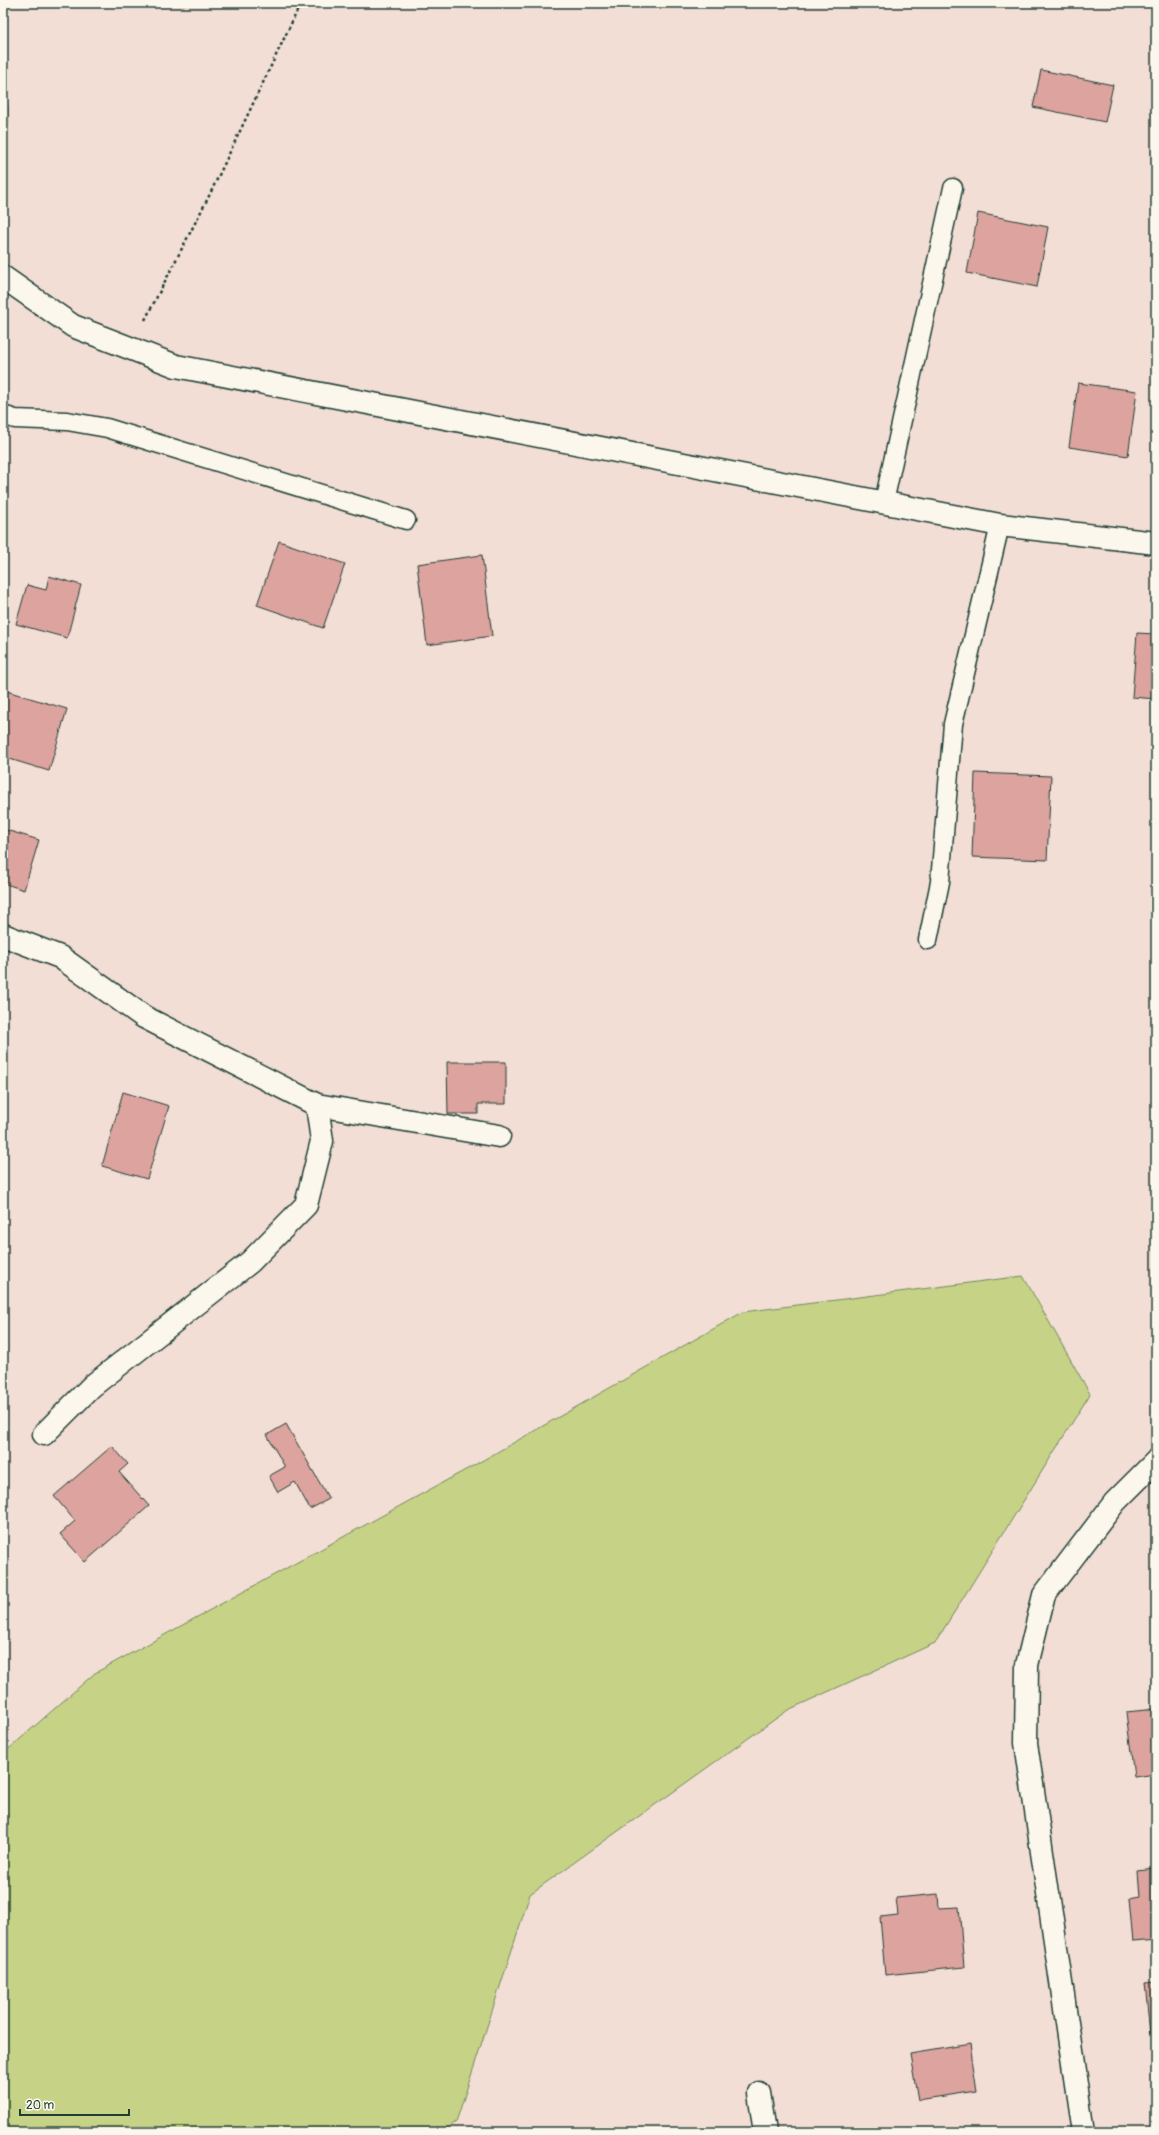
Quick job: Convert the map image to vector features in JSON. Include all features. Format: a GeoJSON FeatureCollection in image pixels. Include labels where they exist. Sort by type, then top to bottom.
{"type":"FeatureCollection","features":[{"type":"Feature","properties":{"kind":"street"},"geometry":{"type":"LineString","coordinates":[[3,277],[73,326],[176,366],[1000,524],[1156,543]]}},
{"type":"Feature","properties":{"kind":"street"},"geometry":{"type":"LineString","coordinates":[[3,935],[60,957],[144,1017],[317,1105],[499,1136]]}},
{"type":"Feature","properties":{"kind":"street"},"geometry":{"type":"LineString","coordinates":[[44,1434],[92,1386],[250,1262],[306,1205],[322,1141],[317,1105]]}},
{"type":"Feature","properties":{"kind":"street"},"geometry":{"type":"LineString","coordinates":[[1083,2132],[1026,1743],[1027,1665],[1044,1595],[1115,1502],[1156,1461]]}},
{"type":"Feature","properties":{"kind":"street"},"geometry":{"type":"LineString","coordinates":[[759,2093],[765,2132]]}},
{"type":"Feature","properties":{"kind":"lane"},"geometry":{"type":"LineString","coordinates":[[884,502],[954,188]]}},
{"type":"Feature","properties":{"kind":"lane"},"geometry":{"type":"LineString","coordinates":[[3,415],[15,419],[67,421],[107,428],[406,520]]}},
{"type":"Feature","properties":{"kind":"lane"},"geometry":{"type":"LineString","coordinates":[[928,940],[940,882],[954,724],[1000,524]]}},
{"type":"Feature","properties":{"kind":"path"},"geometry":{"type":"LineString","coordinates":[[131,348],[209,196],[301,3]]}},
{"type":"Feature","properties":{"kind":"green space"},"geometry":{"type":"Polygon","coordinates":[[[3,86],[8,106],[8,127],[3,130],[3,86]]]}},
{"type":"Feature","properties":{"kind":"green space"},"geometry":{"type":"Polygon","coordinates":[[[1023,1276],[1090,1394],[935,1643],[788,1710],[530,1894],[456,2122],[442,2132],[3,2132],[3,1754],[95,1673],[471,1467],[743,1312],[1023,1276]]]}},
{"type":"Feature","properties":{"kind":"building"},"geometry":{"type":"Polygon","coordinates":[[[1041,70],[1113,85],[1105,122],[1033,107],[1041,70]]]}},
{"type":"Feature","properties":{"kind":"building"},"geometry":{"type":"Polygon","coordinates":[[[978,213],[1048,227],[1037,287],[967,273],[978,213]]]}},
{"type":"Feature","properties":{"kind":"building"},"geometry":{"type":"Polygon","coordinates":[[[1078,383],[1137,391],[1128,456],[1069,447],[1078,383]]]}},
{"type":"Feature","properties":{"kind":"building"},"geometry":{"type":"Polygon","coordinates":[[[279,541],[345,564],[323,628],[257,605],[279,541]]]}},
{"type":"Feature","properties":{"kind":"building"},"geometry":{"type":"Polygon","coordinates":[[[482,555],[492,636],[427,645],[417,564],[482,555]]]}},
{"type":"Feature","properties":{"kind":"building"},"geometry":{"type":"Polygon","coordinates":[[[49,576],[81,585],[67,638],[16,624],[27,585],[46,590],[49,576]]]}},
{"type":"Feature","properties":{"kind":"building"},"geometry":{"type":"Polygon","coordinates":[[[1137,633],[1156,634],[1156,699],[1132,697],[1137,633]]]}},
{"type":"Feature","properties":{"kind":"building"},"geometry":{"type":"Polygon","coordinates":[[[3,690],[67,709],[49,771],[3,757],[3,690]]]}},
{"type":"Feature","properties":{"kind":"building"},"geometry":{"type":"Polygon","coordinates":[[[975,773],[1051,776],[1047,860],[972,857],[975,773]]]}},
{"type":"Feature","properties":{"kind":"building"},"geometry":{"type":"Polygon","coordinates":[[[3,829],[39,840],[24,890],[3,883],[3,829]]]}},
{"type":"Feature","properties":{"kind":"building"},"geometry":{"type":"Polygon","coordinates":[[[447,1062],[506,1062],[506,1104],[478,1104],[478,1114],[448,1114],[447,1062]]]}},
{"type":"Feature","properties":{"kind":"building"},"geometry":{"type":"Polygon","coordinates":[[[123,1092],[169,1106],[147,1179],[102,1166],[123,1092]]]}},
{"type":"Feature","properties":{"kind":"building"},"geometry":{"type":"Polygon","coordinates":[[[286,1424],[329,1499],[310,1509],[295,1482],[278,1492],[269,1476],[285,1467],[267,1435],[286,1424]]]}},
{"type":"Feature","properties":{"kind":"building"},"geometry":{"type":"Polygon","coordinates":[[[112,1446],[128,1464],[119,1472],[149,1506],[85,1562],[60,1534],[75,1521],[54,1496],[112,1446]]]}},
{"type":"Feature","properties":{"kind":"building"},"geometry":{"type":"Polygon","coordinates":[[[1156,1709],[1156,1774],[1134,1777],[1126,1712],[1156,1709]]]}},
{"type":"Feature","properties":{"kind":"building"},"geometry":{"type":"Polygon","coordinates":[[[1156,1869],[1156,1940],[1133,1942],[1129,1899],[1140,1897],[1138,1871],[1156,1869]]]}},
{"type":"Feature","properties":{"kind":"building"},"geometry":{"type":"Polygon","coordinates":[[[938,1894],[939,1908],[959,1907],[964,1967],[885,1975],[880,1917],[898,1915],[896,1898],[938,1894]]]}},
{"type":"Feature","properties":{"kind":"building"},"geometry":{"type":"Polygon","coordinates":[[[1156,1983],[1156,2033],[1151,2033],[1146,1984],[1156,1983]]]}},
{"type":"Feature","properties":{"kind":"building"},"geometry":{"type":"Polygon","coordinates":[[[970,2044],[977,2091],[918,2100],[910,2054],[970,2044]]]}}]}
